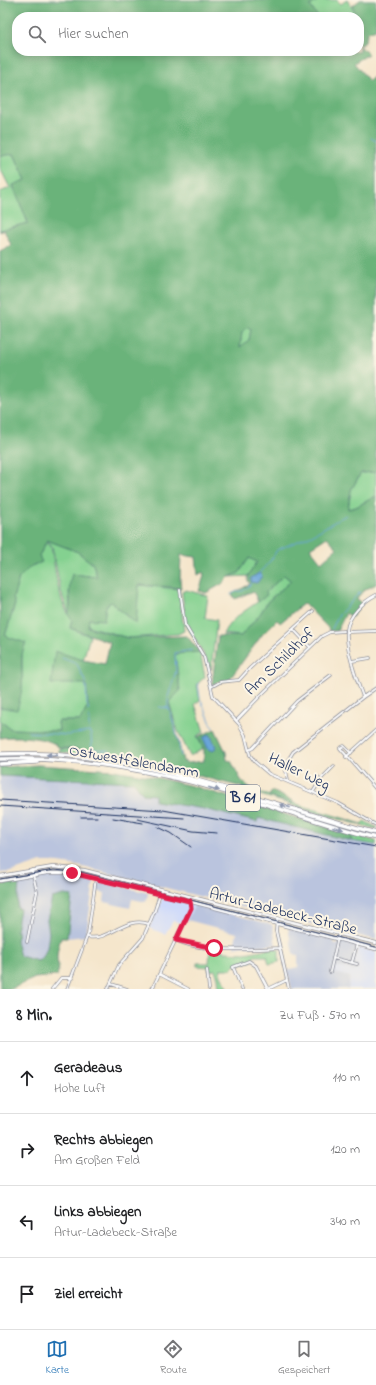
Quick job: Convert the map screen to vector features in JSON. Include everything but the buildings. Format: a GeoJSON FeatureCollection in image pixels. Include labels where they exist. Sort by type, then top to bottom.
{"type":"FeatureCollection","features":[{"type":"Feature","properties":{"kind":"highway","name":"Ostwestfalendamm"},"geometry":{"type":"LineString","coordinates":[[0,754],[83,757],[162,770],[376,832]]}},
{"type":"Feature","properties":{"kind":"highway","name":"Ostwestfalendamm"},"geometry":{"type":"LineString","coordinates":[[0,759],[50,760],[108,766],[187,781],[313,821],[376,838]]}},
{"type":"Feature","properties":{"kind":"highway","name":"B 61"},"geometry":{"type":"LineString","coordinates":[[0,764],[36,762],[108,766]]}},
{"type":"Feature","properties":{"kind":"street","name":"Haller Weg"},"geometry":{"type":"LineString","coordinates":[[180,590],[185,625],[204,657],[215,699],[237,720],[246,735],[253,760],[263,770],[344,806],[376,825]]}},
{"type":"Feature","properties":{"kind":"street"},"geometry":{"type":"LineString","coordinates":[[363,697],[356,678],[346,632],[349,622],[358,610],[367,600],[376,595]]}},
{"type":"Feature","properties":{"kind":"street"},"geometry":{"type":"LineString","coordinates":[[211,687],[220,682],[239,680],[250,668],[313,611]]}},
{"type":"Feature","properties":{"kind":"street"},"geometry":{"type":"LineString","coordinates":[[293,629],[310,647]]}},
{"type":"Feature","properties":{"kind":"street","name":"Am Schildhof"},"geometry":{"type":"LineString","coordinates":[[237,720],[324,634],[376,631]]}},
{"type":"Feature","properties":{"kind":"street"},"geometry":{"type":"LineString","coordinates":[[352,661],[370,658]]}},
{"type":"Feature","properties":{"kind":"street"},"geometry":{"type":"LineString","coordinates":[[249,750],[253,748],[297,700],[331,675]]}},
{"type":"Feature","properties":{"kind":"street"},"geometry":{"type":"LineString","coordinates":[[288,782],[285,765],[293,752],[376,688]]}},
{"type":"Feature","properties":{"kind":"street"},"geometry":{"type":"LineString","coordinates":[[346,757],[376,730]]}},
{"type":"Feature","properties":{"kind":"street"},"geometry":{"type":"LineString","coordinates":[[351,753],[344,746],[341,747],[340,750],[376,789]]}},
{"type":"Feature","properties":{"kind":"street"},"geometry":{"type":"LineString","coordinates":[[313,792],[320,780],[334,766]]}},
{"type":"Feature","properties":{"kind":"street"},"geometry":{"type":"LineString","coordinates":[[318,776],[320,780]]}},
{"type":"Feature","properties":{"kind":"street","name":"Artur-Ladebeck-Straße"},"geometry":{"type":"LineString","coordinates":[[0,876],[53,867],[74,868],[162,888],[376,943]]}},
{"type":"Feature","properties":{"kind":"street"},"geometry":{"type":"LineString","coordinates":[[27,942],[37,892],[32,870]]}},
{"type":"Feature","properties":{"kind":"street","name":"Artur-Ladebeck-Straße"},"geometry":{"type":"LineString","coordinates":[[0,881],[61,872],[96,878],[376,949]]}},
{"type":"Feature","properties":{"kind":"street"},"geometry":{"type":"LineString","coordinates":[[67,989],[87,937],[96,878]]}},
{"type":"Feature","properties":{"kind":"street"},"geometry":{"type":"LineString","coordinates":[[108,989],[118,966],[141,941],[162,888]]}},
{"type":"Feature","properties":{"kind":"street"},"geometry":{"type":"LineString","coordinates":[[152,989],[191,909],[190,901]]}},
{"type":"Feature","properties":{"kind":"street"},"geometry":{"type":"LineString","coordinates":[[278,918],[276,923],[276,931],[289,989]]}},
{"type":"Feature","properties":{"kind":"street"},"geometry":{"type":"LineString","coordinates":[[87,937],[101,935],[132,922],[149,924]]}},
{"type":"Feature","properties":{"kind":"street"},"geometry":{"type":"LineString","coordinates":[[330,972],[339,933]]}},
{"type":"Feature","properties":{"kind":"street"},"geometry":{"type":"LineString","coordinates":[[176,940],[214,948],[280,948]]}},
{"type":"Feature","properties":{"kind":"street"},"geometry":{"type":"LineString","coordinates":[[352,962],[357,943]]}},
{"type":"Feature","properties":{"kind":"street"},"geometry":{"type":"LineString","coordinates":[[333,958],[357,964]]}},
{"type":"Feature","properties":{"kind":"street"},"geometry":{"type":"LineString","coordinates":[[242,989],[233,967],[249,961],[254,963],[268,989],[288,980]]}},
{"type":"Feature","properties":{"kind":"street"},"geometry":{"type":"LineString","coordinates":[[207,970],[209,989]]}},
{"type":"Feature","properties":{"kind":"street"},"geometry":{"type":"LineString","coordinates":[[159,974],[188,989]]}},
{"type":"Feature","properties":{"kind":"street"},"geometry":{"type":"LineString","coordinates":[[52,989],[61,978],[72,978]]}},
{"type":"Feature","properties":{"kind":"street"},"geometry":{"type":"LineString","coordinates":[[110,984],[127,989]]}},
{"type":"Feature","properties":{"kind":"shaded area"},"geometry":{"type":"Polygon","coordinates":[[[10,775],[134,782],[143,794],[155,795],[155,801],[204,809],[257,822],[258,818],[336,836],[336,838],[376,845],[376,940],[231,904],[230,902],[222,902],[79,866],[41,862],[11,872],[0,873],[0,776],[10,775]]]}},
{"type":"Feature","properties":{"kind":"shaded area"},"geometry":{"type":"Polygon","coordinates":[[[60,874],[80,876],[94,881],[86,936],[67,938],[71,910],[47,920],[49,933],[47,949],[43,957],[38,961],[20,956],[16,941],[20,910],[17,909],[19,882],[42,876],[60,874]]]}},
{"type":"Feature","properties":{"kind":"shaded area"},"geometry":{"type":"Polygon","coordinates":[[[99,881],[148,893],[146,902],[132,899],[130,908],[104,902],[105,893],[96,891],[99,881]]]}},
{"type":"Feature","properties":{"kind":"shaded area"},"geometry":{"type":"Polygon","coordinates":[[[163,897],[195,905],[187,920],[183,920],[181,923],[173,921],[165,934],[149,928],[163,897]]]}},
{"type":"Feature","properties":{"kind":"shaded area"},"geometry":{"type":"Polygon","coordinates":[[[195,905],[271,924],[273,927],[276,945],[234,947],[237,933],[187,920],[195,905]]]}},
{"type":"Feature","properties":{"kind":"shaded area"},"geometry":{"type":"Polygon","coordinates":[[[288,928],[331,939],[335,944],[342,941],[357,945],[353,962],[358,965],[357,971],[334,966],[332,972],[350,977],[348,989],[292,989],[287,970],[298,967],[298,955],[293,954],[288,928]]]}},
{"type":"Feature","properties":{"kind":"shaded area"},"geometry":{"type":"Polygon","coordinates":[[[358,947],[376,952],[376,989],[348,989],[350,977],[332,973],[334,966],[357,970],[357,965],[353,962],[358,947]]]}},
{"type":"Feature","properties":{"kind":"green space"},"geometry":{"type":"Polygon","coordinates":[[[0,0],[318,0],[310,6],[314,12],[12,12],[12,56],[364,56],[364,50],[368,54],[354,63],[369,81],[376,75],[376,472],[361,473],[351,490],[348,509],[356,507],[376,496],[376,584],[363,591],[357,598],[361,604],[352,617],[346,613],[337,631],[329,631],[328,628],[304,603],[280,623],[277,620],[262,635],[229,680],[220,681],[214,684],[212,684],[218,636],[241,636],[260,614],[268,601],[291,581],[284,575],[266,592],[267,595],[258,602],[254,593],[251,592],[235,599],[232,594],[250,584],[248,581],[248,576],[257,562],[249,558],[239,573],[229,577],[222,584],[206,593],[199,591],[204,576],[203,572],[198,575],[196,557],[181,555],[181,588],[139,585],[136,624],[111,602],[106,606],[104,620],[89,619],[88,627],[128,638],[187,636],[200,652],[175,654],[180,691],[169,702],[183,761],[188,763],[204,761],[204,749],[198,737],[215,729],[226,752],[227,760],[231,761],[241,780],[253,790],[161,766],[80,754],[79,749],[59,748],[55,744],[40,739],[22,737],[0,738],[0,721],[11,729],[59,731],[58,721],[80,721],[88,706],[86,684],[51,684],[55,651],[83,660],[105,664],[110,642],[70,628],[72,619],[68,615],[70,605],[70,580],[72,574],[97,577],[93,564],[78,552],[47,540],[39,556],[42,562],[31,566],[19,578],[13,598],[15,604],[5,636],[26,643],[22,654],[22,688],[17,710],[0,707],[0,251],[11,245],[4,230],[0,232],[0,230],[28,223],[13,185],[26,180],[14,154],[0,156],[0,0]],[[247,327],[242,332],[240,347],[249,340],[251,329],[247,327]],[[327,537],[310,548],[321,562],[337,548],[327,537]]]}},
{"type":"Feature","properties":{"kind":"green space"},"geometry":{"type":"Polygon","coordinates":[[[318,0],[337,0],[341,4],[347,0],[355,12],[314,12],[310,6],[318,0]]]}},
{"type":"Feature","properties":{"kind":"green space"},"geometry":{"type":"Polygon","coordinates":[[[360,0],[376,0],[376,29],[368,32],[364,43],[364,12],[355,12],[352,6],[360,0]]]}},
{"type":"Feature","properties":{"kind":"green space"},"geometry":{"type":"Polygon","coordinates":[[[14,154],[26,180],[13,186],[28,223],[0,230],[0,192],[10,188],[0,168],[0,156],[14,154]]]}},
{"type":"Feature","properties":{"kind":"green space"},"geometry":{"type":"Polygon","coordinates":[[[247,327],[251,329],[249,340],[240,348],[242,332],[247,327]]]}},
{"type":"Feature","properties":{"kind":"green space"},"geometry":{"type":"Polygon","coordinates":[[[376,472],[376,496],[356,507],[348,509],[351,490],[361,473],[376,472]]]}},
{"type":"Feature","properties":{"kind":"green space"},"geometry":{"type":"Polygon","coordinates":[[[47,540],[78,552],[93,564],[97,577],[72,574],[69,593],[69,614],[61,592],[52,546],[47,540]]]}},
{"type":"Feature","properties":{"kind":"green space"},"geometry":{"type":"Polygon","coordinates":[[[47,541],[51,547],[60,594],[67,612],[72,619],[70,628],[90,636],[83,660],[55,652],[86,683],[88,706],[80,721],[58,721],[59,731],[11,729],[0,721],[0,707],[3,708],[22,688],[22,649],[5,636],[15,604],[13,598],[19,578],[31,566],[40,563],[39,556],[47,541]]]}},
{"type":"Feature","properties":{"kind":"green space"},"geometry":{"type":"Polygon","coordinates":[[[249,558],[257,562],[248,576],[229,577],[239,573],[249,558]]]}},
{"type":"Feature","properties":{"kind":"green space"},"geometry":{"type":"Polygon","coordinates":[[[284,575],[291,581],[268,601],[260,614],[241,636],[223,634],[236,617],[266,595],[266,592],[284,575]]]}},
{"type":"Feature","properties":{"kind":"green space"},"geometry":{"type":"Polygon","coordinates":[[[139,585],[179,589],[184,631],[178,634],[128,638],[88,626],[89,618],[111,602],[132,621],[139,585]]]}},
{"type":"Feature","properties":{"kind":"green space"},"geometry":{"type":"Polygon","coordinates":[[[186,590],[208,596],[205,618],[217,620],[211,670],[202,651],[186,625],[182,592],[186,590]]]}},
{"type":"Feature","properties":{"kind":"green space"},"geometry":{"type":"Polygon","coordinates":[[[200,652],[205,677],[197,684],[200,700],[195,704],[204,732],[197,736],[203,749],[190,756],[177,729],[169,702],[180,691],[175,654],[200,652]]]}},
{"type":"Feature","properties":{"kind":"green space"},"geometry":{"type":"Polygon","coordinates":[[[59,749],[79,750],[80,754],[59,752],[59,749]]]}},
{"type":"Feature","properties":{"kind":"green space"},"geometry":{"type":"Polygon","coordinates":[[[38,765],[114,770],[150,776],[196,787],[352,835],[351,841],[258,818],[257,822],[204,809],[155,801],[155,795],[143,794],[134,782],[0,776],[0,767],[38,765]]]}},
{"type":"Feature","properties":{"kind":"green space"},"geometry":{"type":"Polygon","coordinates":[[[241,787],[362,824],[364,821],[376,827],[376,829],[317,813],[242,789],[241,787]]]}},
{"type":"Feature","properties":{"kind":"green space"},"geometry":{"type":"Polygon","coordinates":[[[272,791],[293,801],[292,804],[269,796],[272,791]]]}},
{"type":"Feature","properties":{"kind":"green space"},"geometry":{"type":"Polygon","coordinates":[[[352,835],[376,841],[376,845],[351,841],[352,835]]]}},
{"type":"Feature","properties":{"kind":"green space"},"geometry":{"type":"Polygon","coordinates":[[[19,882],[17,908],[20,909],[16,931],[18,932],[16,941],[20,956],[38,961],[43,957],[47,948],[49,933],[47,920],[52,898],[64,895],[72,896],[67,938],[61,938],[59,945],[57,955],[57,976],[35,978],[11,989],[0,989],[0,885],[19,882]]]}},
{"type":"Feature","properties":{"kind":"green space"},"geometry":{"type":"Polygon","coordinates":[[[274,948],[279,949],[279,962],[269,964],[267,956],[254,956],[252,961],[235,965],[231,969],[221,969],[220,973],[227,987],[219,989],[218,978],[215,970],[209,971],[210,967],[197,966],[197,963],[209,963],[210,950],[245,953],[274,948]]]}},
{"type":"Feature","properties":{"kind":"water"},"geometry":{"type":"Polygon","coordinates":[[[259,573],[262,576],[257,583],[251,582],[251,578],[259,573]]]}},
{"type":"Feature","properties":{"kind":"water"},"geometry":{"type":"Polygon","coordinates":[[[210,734],[216,747],[213,751],[208,749],[203,738],[210,734]]]}},
{"type":"Feature","properties":{"kind":"waterway"},"geometry":{"type":"LineString","coordinates":[[371,138],[376,141]]}},
{"type":"Feature","properties":{"kind":"waterway"},"geometry":{"type":"LineString","coordinates":[[259,573],[271,560],[277,550],[312,535],[346,515]]}},
{"type":"Feature","properties":{"kind":"waterway"},"geometry":{"type":"LineString","coordinates":[[231,594],[238,591],[243,591],[251,584]]}},
{"type":"Feature","properties":{"kind":"waterway"},"geometry":{"type":"LineString","coordinates":[[332,629],[338,616],[360,592]]}},
{"type":"Feature","properties":{"kind":"waterway"},"geometry":{"type":"LineString","coordinates":[[168,697],[176,671],[175,653],[192,650]]}},
{"type":"Feature","properties":{"kind":"waterway"},"geometry":{"type":"LineString","coordinates":[[62,658],[77,664],[86,683]]}},
{"type":"Feature","properties":{"kind":"waterway"},"geometry":{"type":"LineString","coordinates":[[198,683],[200,698]]}},
{"type":"Feature","properties":{"kind":"waterway"},"geometry":{"type":"LineString","coordinates":[[86,685],[87,705]]}},
{"type":"Feature","properties":{"kind":"waterway"},"geometry":{"type":"LineString","coordinates":[[168,699],[168,708]]}},
{"type":"Feature","properties":{"kind":"waterway"},"geometry":{"type":"LineString","coordinates":[[201,700],[213,728]]}},
{"type":"Feature","properties":{"kind":"waterway"},"geometry":{"type":"LineString","coordinates":[[88,706],[89,720]]}},
{"type":"Feature","properties":{"kind":"waterway"},"geometry":{"type":"LineString","coordinates":[[159,707],[169,708],[179,742]]}},
{"type":"Feature","properties":{"kind":"waterway"},"geometry":{"type":"LineString","coordinates":[[89,722],[89,729]]}},
{"type":"Feature","properties":{"kind":"waterway"},"geometry":{"type":"LineString","coordinates":[[28,732],[68,735],[89,732]]}},
{"type":"Feature","properties":{"kind":"waterway"},"geometry":{"type":"LineString","coordinates":[[89,732],[91,734],[92,749],[109,751]]}},
{"type":"Feature","properties":{"kind":"waterway"},"geometry":{"type":"LineString","coordinates":[[179,743],[181,756]]}},
{"type":"Feature","properties":{"kind":"tram line"},"geometry":{"type":"LineString","coordinates":[[0,879],[54,870],[84,873],[376,947]]}},
{"type":"Feature","properties":{"kind":"railway"},"geometry":{"type":"LineString","coordinates":[[0,800],[163,810],[376,847]]}},
{"type":"Feature","properties":{"kind":"railway"},"geometry":{"type":"LineString","coordinates":[[0,806],[184,818]]}},
{"type":"Feature","properties":{"kind":"railway"},"geometry":{"type":"LineString","coordinates":[[81,817],[97,817]]}},
{"type":"Feature","properties":{"kind":"railway"},"geometry":{"type":"LineString","coordinates":[[113,818],[143,823]]}},
{"type":"Feature","properties":{"kind":"railway"},"geometry":{"type":"LineString","coordinates":[[137,819],[193,831],[217,833]]}},
{"type":"Feature","properties":{"kind":"railway"},"geometry":{"type":"LineString","coordinates":[[158,827],[171,833],[191,847]]}},
{"type":"Feature","properties":{"kind":"route"},"geometry":{"type":"LineString","coordinates":[[72,873],[86,875],[190,901],[191,908],[176,940],[188,944],[214,948]]}}]}
